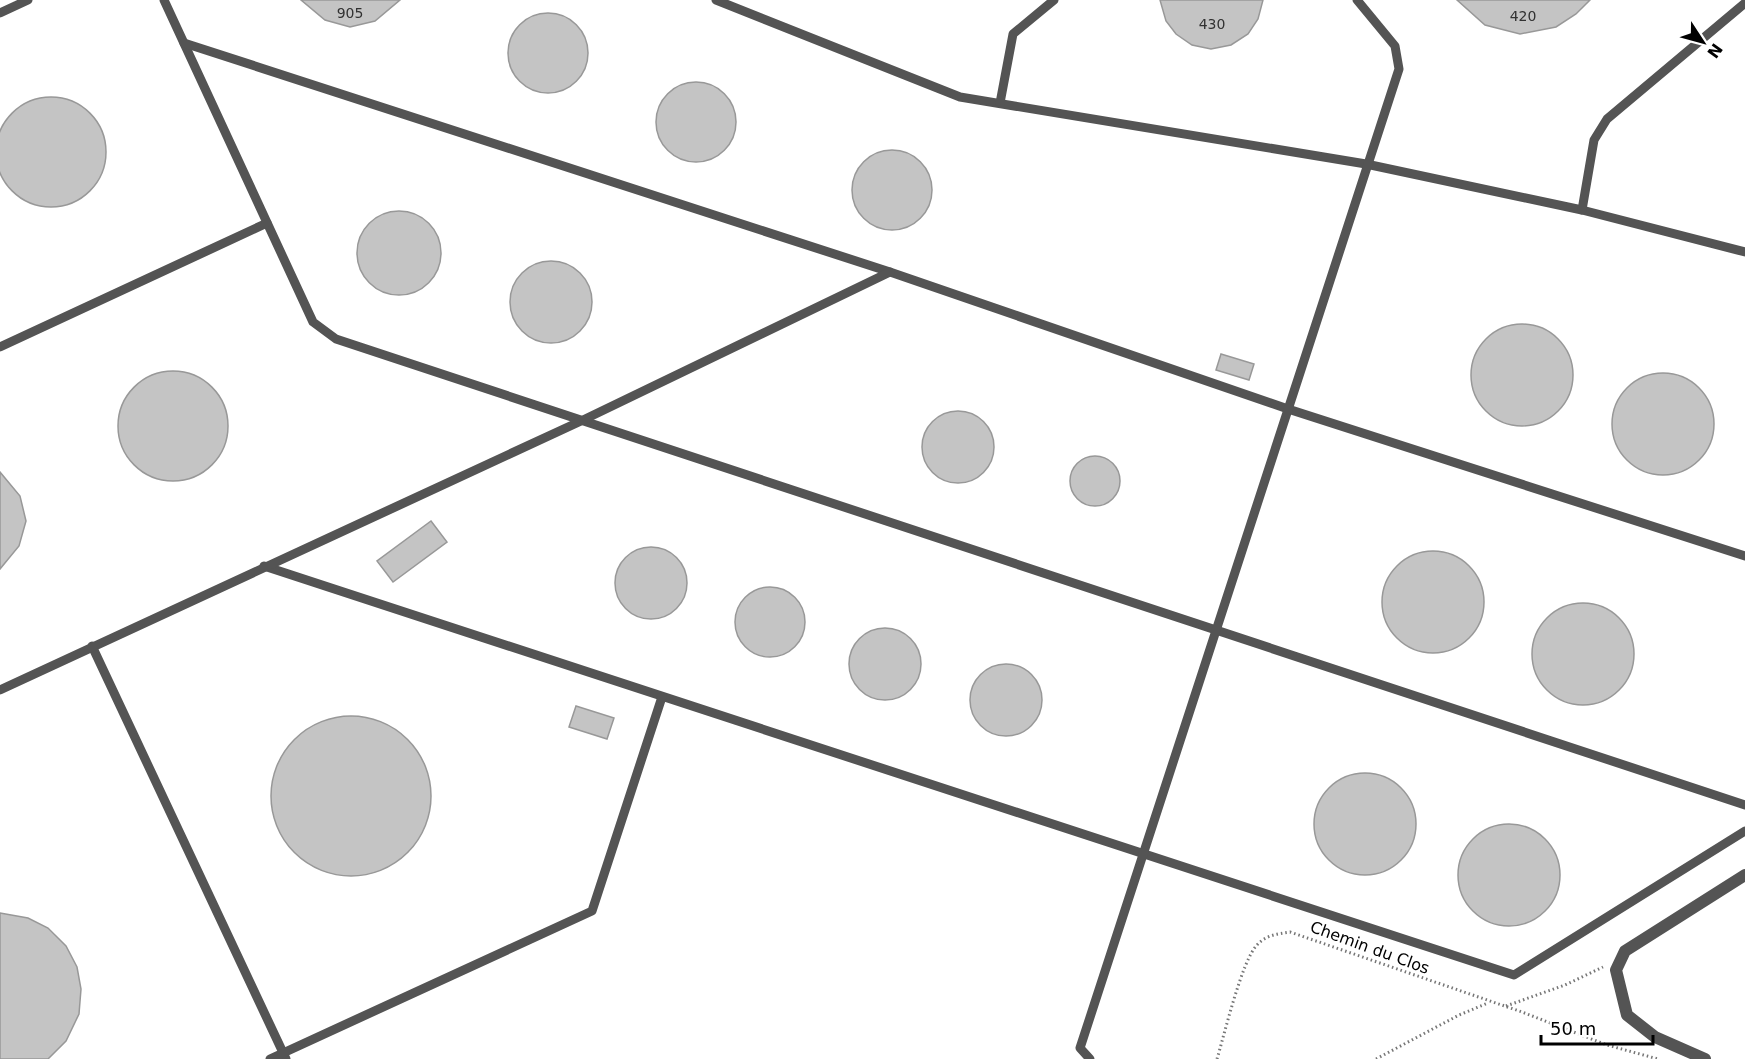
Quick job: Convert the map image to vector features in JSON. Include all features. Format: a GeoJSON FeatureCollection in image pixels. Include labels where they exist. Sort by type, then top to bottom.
{"type":"FeatureCollection","features":[{"type":"Feature","properties":{"kind":"street"},"geometry":{"type":"LineString","coordinates":[[1705,1059],[1655,1037],[1626,1015],[1616,970],[1625,951],[1745,875]]}},
{"type":"Feature","properties":{"kind":"lane"},"geometry":{"type":"LineString","coordinates":[[0,13],[28,0]]}},
{"type":"Feature","properties":{"kind":"lane"},"geometry":{"type":"LineString","coordinates":[[164,0],[313,322],[336,339],[581,422],[1745,805]]}},
{"type":"Feature","properties":{"kind":"lane"},"geometry":{"type":"LineString","coordinates":[[716,0],[732,3],[960,97],[1366,164],[1582,210],[1745,252]]}},
{"type":"Feature","properties":{"kind":"lane"},"geometry":{"type":"LineString","coordinates":[[1000,103],[1013,34],[1054,0]]}},
{"type":"Feature","properties":{"kind":"lane"},"geometry":{"type":"LineString","coordinates":[[1090,1059],[1080,1048],[1366,164],[1399,69],[1395,46],[1357,0]]}},
{"type":"Feature","properties":{"kind":"lane"},"geometry":{"type":"LineString","coordinates":[[1582,210],[1594,140],[1607,119],[1745,3]]}},
{"type":"Feature","properties":{"kind":"lane"},"geometry":{"type":"LineString","coordinates":[[184,43],[890,272],[1288,409],[1745,556]]}},
{"type":"Feature","properties":{"kind":"lane"},"geometry":{"type":"LineString","coordinates":[[0,347],[267,223]]}},
{"type":"Feature","properties":{"kind":"lane"},"geometry":{"type":"LineString","coordinates":[[0,690],[264,566],[581,422],[890,272]]}},
{"type":"Feature","properties":{"kind":"lane"},"geometry":{"type":"LineString","coordinates":[[264,566],[1514,975],[1745,831]]}},
{"type":"Feature","properties":{"kind":"lane"},"geometry":{"type":"LineString","coordinates":[[92,646],[284,1056]]}},
{"type":"Feature","properties":{"kind":"lane"},"geometry":{"type":"LineString","coordinates":[[270,1059],[284,1056],[592,911],[662,697]]}},
{"type":"Feature","properties":{"kind":"path","name":"Chemin du Clos"},"geometry":{"type":"LineString","coordinates":[[1217,1059],[1236,993],[1255,946],[1270,935],[1290,932],[1607,1045],[1658,1059]]}},
{"type":"Feature","properties":{"kind":"path"},"geometry":{"type":"LineString","coordinates":[[1504,1007],[1515,1005],[1621,959]]}},
{"type":"Feature","properties":{"kind":"path"},"geometry":{"type":"LineString","coordinates":[[1376,1059],[1459,1014],[1489,1003]]}},
{"type":"Feature","properties":{"kind":"building"},"geometry":{"type":"Polygon","coordinates":[[[301,0],[400,0],[375,21],[350,27],[325,20],[301,0]]]}},
{"type":"Feature","properties":{"kind":"building"},"geometry":{"type":"Polygon","coordinates":[[[1160,0],[1263,0],[1258,19],[1248,34],[1231,45],[1211,49],[1192,45],[1176,34],[1166,21],[1160,0]]]}},
{"type":"Feature","properties":{"kind":"building"},"geometry":{"type":"Polygon","coordinates":[[[1457,0],[1590,0],[1576,14],[1556,27],[1520,34],[1485,25],[1457,0]]]}},
{"type":"Feature","properties":{"kind":"building"},"geometry":{"type":"Polygon","coordinates":[[[548,13],[563,16],[576,25],[585,38],[588,53],[585,68],[576,81],[563,90],[548,93],[533,90],[520,81],[511,68],[508,53],[511,38],[520,25],[533,16],[548,13]]]}},
{"type":"Feature","properties":{"kind":"building"},"geometry":{"type":"Polygon","coordinates":[[[696,82],[711,85],[724,94],[733,107],[736,122],[733,137],[724,150],[711,159],[696,162],[681,159],[668,150],[659,137],[656,122],[659,107],[668,94],[681,85],[696,82]]]}},
{"type":"Feature","properties":{"kind":"building"},"geometry":{"type":"Polygon","coordinates":[[[51,97],[72,101],[90,113],[102,131],[106,152],[102,173],[90,191],[72,203],[51,207],[30,203],[12,191],[0,173],[-4,152],[0,131],[12,113],[30,101],[51,97]]]}},
{"type":"Feature","properties":{"kind":"building"},"geometry":{"type":"Polygon","coordinates":[[[892,150],[907,153],[920,162],[929,175],[932,190],[929,205],[920,218],[907,227],[892,230],[877,227],[864,218],[855,205],[852,190],[855,175],[864,162],[877,153],[892,150]]]}},
{"type":"Feature","properties":{"kind":"building"},"geometry":{"type":"Polygon","coordinates":[[[399,211],[422,218],[434,230],[441,253],[434,276],[422,288],[399,295],[376,288],[364,276],[357,253],[364,230],[376,218],[399,211]]]}},
{"type":"Feature","properties":{"kind":"building"},"geometry":{"type":"Polygon","coordinates":[[[551,261],[567,264],[580,273],[589,286],[592,302],[589,318],[580,331],[567,340],[551,343],[535,340],[522,331],[513,318],[510,302],[513,286],[522,273],[535,264],[551,261]]]}},
{"type":"Feature","properties":{"kind":"building"},"geometry":{"type":"Polygon","coordinates":[[[1522,324],[1541,328],[1558,339],[1569,356],[1573,375],[1569,394],[1558,411],[1541,422],[1522,426],[1503,422],[1486,411],[1475,394],[1471,375],[1475,356],[1486,339],[1503,328],[1522,324]]]}},
{"type":"Feature","properties":{"kind":"building"},"geometry":{"type":"Polygon","coordinates":[[[1221,354],[1254,364],[1249,380],[1216,370],[1221,354]]]}},
{"type":"Feature","properties":{"kind":"building"},"geometry":{"type":"Polygon","coordinates":[[[173,371],[194,375],[212,387],[224,405],[228,426],[224,447],[212,465],[194,477],[173,481],[152,477],[134,465],[122,447],[118,426],[122,405],[134,387],[152,375],[173,371]]]}},
{"type":"Feature","properties":{"kind":"building"},"geometry":{"type":"Polygon","coordinates":[[[1663,373],[1682,377],[1699,388],[1710,405],[1714,424],[1710,443],[1699,460],[1682,471],[1663,475],[1644,471],[1627,460],[1616,443],[1612,424],[1616,405],[1627,388],[1644,377],[1663,373]]]}},
{"type":"Feature","properties":{"kind":"building"},"geometry":{"type":"Polygon","coordinates":[[[958,411],[978,417],[988,427],[994,447],[988,467],[978,477],[958,483],[938,477],[928,467],[922,447],[928,427],[938,417],[958,411]]]}},
{"type":"Feature","properties":{"kind":"building"},"geometry":{"type":"Polygon","coordinates":[[[1090,456],[1100,456],[1113,463],[1120,476],[1120,486],[1113,499],[1100,506],[1090,506],[1081,502],[1074,495],[1070,486],[1070,476],[1074,467],[1081,460],[1090,456]]]}},
{"type":"Feature","properties":{"kind":"building"},"geometry":{"type":"Polygon","coordinates":[[[0,472],[20,496],[26,521],[19,546],[0,569],[0,472]]]}},
{"type":"Feature","properties":{"kind":"building"},"geometry":{"type":"Polygon","coordinates":[[[431,521],[447,542],[393,582],[377,561],[431,521]]]}},
{"type":"Feature","properties":{"kind":"building"},"geometry":{"type":"Polygon","coordinates":[[[651,547],[671,553],[681,563],[687,583],[681,603],[671,613],[651,619],[631,613],[621,603],[615,583],[621,563],[631,553],[651,547]]]}},
{"type":"Feature","properties":{"kind":"building"},"geometry":{"type":"Polygon","coordinates":[[[1433,551],[1452,555],[1469,566],[1480,583],[1484,602],[1480,621],[1469,638],[1452,649],[1433,653],[1414,649],[1397,638],[1386,621],[1382,602],[1386,583],[1397,566],[1414,555],[1433,551]]]}},
{"type":"Feature","properties":{"kind":"building"},"geometry":{"type":"Polygon","coordinates":[[[777,587],[790,593],[799,602],[803,608],[805,622],[803,636],[795,647],[784,655],[763,657],[745,647],[737,636],[735,615],[745,597],[756,589],[777,587]]]}},
{"type":"Feature","properties":{"kind":"building"},"geometry":{"type":"Polygon","coordinates":[[[1583,603],[1602,607],[1619,618],[1630,635],[1634,654],[1630,673],[1619,690],[1602,701],[1583,705],[1564,701],[1547,690],[1536,673],[1532,654],[1536,635],[1547,618],[1564,607],[1583,603]]]}},
{"type":"Feature","properties":{"kind":"building"},"geometry":{"type":"Polygon","coordinates":[[[885,628],[905,634],[915,644],[921,664],[915,684],[905,694],[885,700],[865,694],[855,684],[849,664],[855,644],[865,634],[885,628]]]}},
{"type":"Feature","properties":{"kind":"building"},"geometry":{"type":"Polygon","coordinates":[[[1006,664],[1026,670],[1036,680],[1042,700],[1036,720],[1026,730],[1006,736],[986,730],[976,720],[970,700],[976,680],[986,670],[1006,664]]]}},
{"type":"Feature","properties":{"kind":"building"},"geometry":{"type":"Polygon","coordinates":[[[576,706],[614,718],[607,739],[569,727],[576,706]]]}},
{"type":"Feature","properties":{"kind":"building"},"geometry":{"type":"Polygon","coordinates":[[[351,716],[382,722],[407,740],[425,765],[431,796],[425,827],[407,852],[382,870],[351,876],[320,870],[295,852],[277,827],[271,796],[277,765],[295,740],[320,722],[351,716]]]}},
{"type":"Feature","properties":{"kind":"building"},"geometry":{"type":"Polygon","coordinates":[[[1365,773],[1384,777],[1401,788],[1412,805],[1416,824],[1412,843],[1401,860],[1384,871],[1365,875],[1346,871],[1329,860],[1318,843],[1314,824],[1318,805],[1329,788],[1346,777],[1365,773]]]}},
{"type":"Feature","properties":{"kind":"building"},"geometry":{"type":"Polygon","coordinates":[[[1509,824],[1528,828],[1545,839],[1556,856],[1560,875],[1556,894],[1545,911],[1528,922],[1509,926],[1490,922],[1473,911],[1462,894],[1458,875],[1462,856],[1473,839],[1490,828],[1509,824]]]}},
{"type":"Feature","properties":{"kind":"building"},"geometry":{"type":"Polygon","coordinates":[[[0,913],[28,918],[48,928],[66,946],[77,967],[81,989],[79,1014],[66,1041],[48,1059],[0,1059],[0,913]]]}}]}
